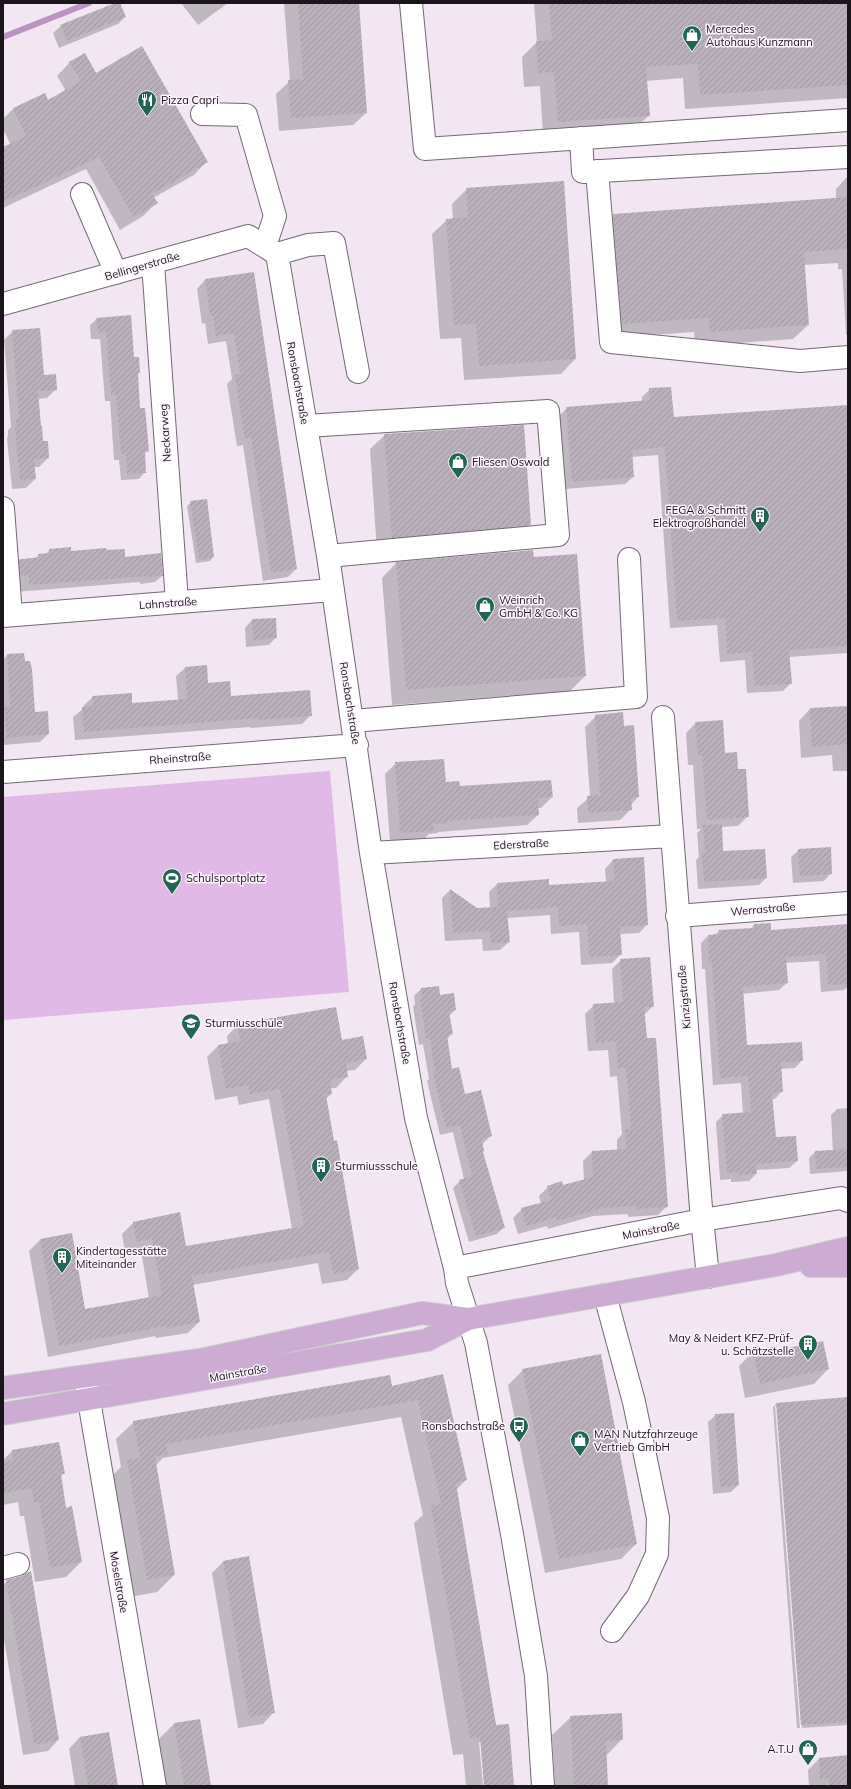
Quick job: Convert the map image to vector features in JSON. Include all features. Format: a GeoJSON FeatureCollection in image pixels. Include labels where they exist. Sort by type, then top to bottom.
{"type":"FeatureCollection","features":[{"type":"Feature","properties":{"kind":"main road","name":"Mainstraße"},"geometry":{"type":"LineString","coordinates":[[3,1388],[200,1360],[422,1313],[468,1318],[776,1265],[848,1248]]}},
{"type":"Feature","properties":{"kind":"main road","name":"Mainstraße"},"geometry":{"type":"LineString","coordinates":[[776,1265],[848,1266]]}},
{"type":"Feature","properties":{"kind":"main road","name":"Mainstraße"},"geometry":{"type":"LineString","coordinates":[[3,1414],[427,1340],[468,1318]]}},
{"type":"Feature","properties":{"kind":"street"},"geometry":{"type":"LineString","coordinates":[[411,3],[425,149],[848,120]]}},
{"type":"Feature","properties":{"kind":"street"},"geometry":{"type":"LineString","coordinates":[[202,114],[246,115],[275,216],[271,250],[334,243],[358,372]]}},
{"type":"Feature","properties":{"kind":"street"},"geometry":{"type":"LineString","coordinates":[[581,138],[583,172],[848,157]]}},
{"type":"Feature","properties":{"kind":"street"},"geometry":{"type":"LineString","coordinates":[[597,171],[611,342],[800,361],[848,357]]}},
{"type":"Feature","properties":{"kind":"street"},"geometry":{"type":"LineString","coordinates":[[82,194],[116,273]]}},
{"type":"Feature","properties":{"kind":"street","name":"Bellingerstraße"},"geometry":{"type":"LineString","coordinates":[[3,304],[248,236],[271,250]]}},
{"type":"Feature","properties":{"kind":"street","name":"Ronsbachstraße"},"geometry":{"type":"LineString","coordinates":[[271,250],[306,426],[328,556],[371,853],[416,1118],[455,1268],[457,1283],[476,1343],[495,1438],[536,1676],[543,1786]]}},
{"type":"Feature","properties":{"kind":"street","name":"Neckarweg"},"geometry":{"type":"LineString","coordinates":[[153,263],[177,602]]}},
{"type":"Feature","properties":{"kind":"street"},"geometry":{"type":"LineString","coordinates":[[306,426],[548,412],[558,535],[328,556]]}},
{"type":"Feature","properties":{"kind":"street"},"geometry":{"type":"LineString","coordinates":[[3,508],[7,615]]}},
{"type":"Feature","properties":{"kind":"street"},"geometry":{"type":"LineString","coordinates":[[353,721],[636,696],[629,559]]}},
{"type":"Feature","properties":{"kind":"street","name":"Lahnstraße"},"geometry":{"type":"LineString","coordinates":[[7,615],[333,590]]}},
{"type":"Feature","properties":{"kind":"street","name":"Kinzigstraße"},"geometry":{"type":"LineString","coordinates":[[663,718],[702,1220],[708,1277]]}},
{"type":"Feature","properties":{"kind":"street","name":"Rheinstraße"},"geometry":{"type":"LineString","coordinates":[[3,772],[356,745]]}},
{"type":"Feature","properties":{"kind":"street","name":"Ederstraße"},"geometry":{"type":"LineString","coordinates":[[371,853],[672,836]]}},
{"type":"Feature","properties":{"kind":"street","name":"Werrastraße"},"geometry":{"type":"LineString","coordinates":[[678,916],[848,903]]}},
{"type":"Feature","properties":{"kind":"street","name":"Mainstraße"},"geometry":{"type":"LineString","coordinates":[[455,1268],[702,1220],[844,1200]]}},
{"type":"Feature","properties":{"kind":"street"},"geometry":{"type":"LineString","coordinates":[[605,1295],[634,1402],[658,1518],[657,1554],[638,1596],[612,1631]]}},
{"type":"Feature","properties":{"kind":"street","name":"Moselstraße"},"geometry":{"type":"LineString","coordinates":[[84,1377],[155,1786]]}},
{"type":"Feature","properties":{"kind":"shaded area","name":"Schulsportplatz"},"geometry":{"type":"Polygon","coordinates":[[[330,771],[349,992],[3,1020],[3,797],[330,771]]]}},
{"type":"Feature","properties":{"kind":"building"},"geometry":{"type":"Polygon","coordinates":[[[115,3],[120,3],[126,17],[67,41],[60,25],[115,3]]]}},
{"type":"Feature","properties":{"kind":"building"},"geometry":{"type":"Polygon","coordinates":[[[298,3],[359,3],[367,113],[291,118],[288,80],[303,79],[298,3]]]}},
{"type":"Feature","properties":{"kind":"building","name":"Mercedes Autohaus Kunzmann"},"geometry":{"type":"Polygon","coordinates":[[[549,3],[848,3],[848,85],[700,95],[698,64],[646,67],[650,116],[558,122],[554,72],[538,73],[536,41],[552,40],[549,3]]]}},
{"type":"Feature","properties":{"kind":"building"},"geometry":{"type":"Polygon","coordinates":[[[142,46],[208,162],[152,194],[158,203],[134,217],[99,157],[3,202],[3,147],[26,136],[13,108],[45,93],[48,100],[81,81],[69,62],[85,53],[96,73],[142,46]]]}},
{"type":"Feature","properties":{"kind":"building"},"geometry":{"type":"Polygon","coordinates":[[[564,181],[576,359],[479,366],[476,324],[454,325],[446,219],[468,217],[466,188],[564,181]]]}},
{"type":"Feature","properties":{"kind":"building"},"geometry":{"type":"Polygon","coordinates":[[[848,197],[848,249],[804,252],[809,325],[710,332],[709,318],[622,324],[613,214],[848,197]]]}},
{"type":"Feature","properties":{"kind":"building"},"geometry":{"type":"Polygon","coordinates":[[[254,272],[297,569],[271,573],[251,437],[245,438],[240,411],[235,375],[240,374],[234,333],[216,336],[213,316],[210,316],[205,279],[254,272]]]}},
{"type":"Feature","properties":{"kind":"building"},"geometry":{"type":"Polygon","coordinates":[[[131,315],[134,357],[139,357],[140,373],[138,373],[140,408],[145,408],[149,451],[145,452],[146,473],[127,474],[126,453],[121,454],[116,395],[111,395],[106,332],[98,333],[96,318],[131,315]]]}},
{"type":"Feature","properties":{"kind":"building"},"geometry":{"type":"Polygon","coordinates":[[[40,328],[44,375],[56,374],[57,390],[38,391],[43,441],[48,441],[49,458],[34,459],[36,479],[20,480],[15,428],[17,428],[16,420],[19,419],[12,330],[40,328]]]}},
{"type":"Feature","properties":{"kind":"building","name":"FEGA & Schmitt Elektrogroßhandel"},"geometry":{"type":"Polygon","coordinates":[[[671,387],[674,417],[848,405],[848,646],[789,650],[792,684],[755,686],[752,652],[727,654],[725,618],[677,621],[665,447],[632,450],[634,477],[572,482],[566,407],[650,400],[649,388],[671,387]]]}},
{"type":"Feature","properties":{"kind":"building","name":"Fliesen Oswald"},"geometry":{"type":"Polygon","coordinates":[[[524,425],[531,525],[392,538],[384,434],[524,425]]]}},
{"type":"Feature","properties":{"kind":"building"},"geometry":{"type":"Polygon","coordinates":[[[207,499],[214,557],[199,560],[190,501],[207,499]]]}},
{"type":"Feature","properties":{"kind":"building"},"geometry":{"type":"Polygon","coordinates":[[[71,547],[71,551],[106,548],[107,550],[125,549],[125,557],[161,553],[163,576],[29,585],[29,575],[21,576],[19,560],[39,557],[38,554],[49,553],[49,549],[71,547]]]}},
{"type":"Feature","properties":{"kind":"building","name":"Weinrich GmbH & Co. KG"},"geometry":{"type":"Polygon","coordinates":[[[533,550],[534,557],[577,554],[586,676],[406,690],[396,562],[533,550]]]}},
{"type":"Feature","properties":{"kind":"building"},"geometry":{"type":"Polygon","coordinates":[[[276,618],[277,638],[253,640],[252,619],[276,618]]]}},
{"type":"Feature","properties":{"kind":"building"},"geometry":{"type":"Polygon","coordinates":[[[24,653],[25,661],[30,661],[32,669],[35,712],[48,711],[49,734],[7,738],[4,708],[10,707],[7,654],[24,653]]]}},
{"type":"Feature","properties":{"kind":"building"},"geometry":{"type":"Polygon","coordinates":[[[207,665],[208,683],[230,681],[231,696],[310,690],[312,716],[259,720],[259,718],[84,732],[82,707],[93,706],[92,696],[132,693],[132,703],[187,699],[185,667],[207,665]]]}},
{"type":"Feature","properties":{"kind":"building"},"geometry":{"type":"Polygon","coordinates":[[[848,706],[848,744],[812,747],[810,708],[848,706]]]}},
{"type":"Feature","properties":{"kind":"building"},"geometry":{"type":"Polygon","coordinates":[[[623,712],[624,726],[634,725],[639,797],[631,798],[632,810],[588,813],[587,796],[600,795],[595,715],[623,712]]]}},
{"type":"Feature","properties":{"kind":"building"},"geometry":{"type":"Polygon","coordinates":[[[723,720],[725,753],[737,752],[738,769],[746,769],[749,817],[707,820],[702,755],[698,756],[695,722],[723,720]]]}},
{"type":"Feature","properties":{"kind":"building"},"geometry":{"type":"Polygon","coordinates":[[[444,759],[446,782],[459,781],[460,786],[551,780],[553,797],[538,798],[539,815],[448,821],[448,823],[433,824],[434,831],[400,833],[395,762],[444,759]]]}},
{"type":"Feature","properties":{"kind":"building"},"geometry":{"type":"Polygon","coordinates":[[[722,824],[723,851],[765,849],[767,878],[704,882],[702,852],[705,852],[703,825],[722,824]]]}},
{"type":"Feature","properties":{"kind":"building"},"geometry":{"type":"Polygon","coordinates":[[[831,847],[832,874],[800,876],[798,849],[831,847]]]}},
{"type":"Feature","properties":{"kind":"building"},"geometry":{"type":"Polygon","coordinates":[[[644,857],[648,925],[620,927],[622,955],[589,957],[587,924],[559,926],[558,907],[507,911],[510,942],[491,943],[490,931],[453,933],[450,889],[477,908],[498,907],[497,883],[549,879],[549,885],[614,881],[613,859],[644,857]]]}},
{"type":"Feature","properties":{"kind":"building"},"geometry":{"type":"Polygon","coordinates":[[[771,923],[771,930],[848,924],[848,984],[828,985],[826,954],[786,957],[788,983],[743,987],[747,1045],[802,1042],[803,1061],[781,1062],[783,1092],[772,1093],[776,1137],[796,1136],[798,1161],[756,1164],[757,1174],[738,1175],[738,1172],[727,1173],[722,1114],[751,1112],[748,1076],[720,1078],[712,962],[709,962],[708,935],[719,934],[719,930],[754,928],[754,924],[771,923]]]}},
{"type":"Feature","properties":{"kind":"building"},"geometry":{"type":"Polygon","coordinates":[[[650,957],[654,1007],[644,1007],[647,1038],[656,1038],[668,1207],[637,1209],[636,1206],[603,1208],[557,1221],[556,1217],[526,1226],[521,1208],[551,1200],[547,1186],[562,1181],[563,1185],[593,1177],[592,1151],[626,1149],[625,1130],[631,1129],[626,1068],[618,1068],[616,1041],[596,1043],[593,1004],[623,1002],[620,959],[650,957]]]}},
{"type":"Feature","properties":{"kind":"building"},"geometry":{"type":"Polygon","coordinates":[[[439,986],[440,995],[454,993],[456,1010],[449,1012],[453,1034],[447,1035],[452,1069],[459,1067],[465,1094],[481,1090],[492,1136],[482,1139],[483,1152],[505,1228],[476,1236],[459,1180],[472,1176],[460,1125],[446,1128],[433,1073],[435,1072],[430,1038],[426,1038],[420,999],[422,998],[421,988],[439,986]]]}},
{"type":"Feature","properties":{"kind":"building","name":"Sturmiussschule"},"geometry":{"type":"Polygon","coordinates":[[[336,1007],[342,1040],[363,1036],[367,1059],[346,1063],[348,1077],[330,1080],[332,1094],[326,1095],[334,1141],[337,1140],[359,1269],[333,1274],[329,1252],[192,1276],[200,1322],[167,1328],[166,1326],[59,1346],[40,1239],[72,1233],[85,1309],[162,1295],[152,1239],[136,1242],[133,1222],[180,1212],[186,1246],[304,1226],[280,1089],[250,1094],[248,1085],[226,1089],[218,1045],[240,1041],[238,1024],[336,1007]]]}},
{"type":"Feature","properties":{"kind":"building"},"geometry":{"type":"Polygon","coordinates":[[[848,1149],[848,1167],[816,1169],[815,1151],[848,1149]]]}},
{"type":"Feature","properties":{"kind":"building","name":"May & Neidert KFZ-Prüf- u. Schätzstelle"},"geometry":{"type":"Polygon","coordinates":[[[823,1341],[829,1369],[760,1384],[753,1351],[777,1346],[777,1350],[823,1341]]]}},
{"type":"Feature","properties":{"kind":"building","name":"MAN Nutzfahrzeuge Vertrieb GmbH"},"geometry":{"type":"Polygon","coordinates":[[[601,1354],[637,1544],[559,1559],[522,1369],[601,1354]]]}},
{"type":"Feature","properties":{"kind":"building"},"geometry":{"type":"Polygon","coordinates":[[[443,1374],[467,1480],[456,1483],[496,1725],[509,1724],[514,1786],[484,1786],[480,1737],[470,1738],[431,1505],[441,1504],[418,1400],[166,1444],[168,1454],[155,1457],[175,1575],[147,1580],[127,1460],[140,1458],[133,1421],[390,1375],[392,1386],[443,1374]]]}},
{"type":"Feature","properties":{"kind":"building"},"geometry":{"type":"Polygon","coordinates":[[[848,1397],[848,1722],[801,1725],[776,1403],[848,1397]]]}},
{"type":"Feature","properties":{"kind":"building"},"geometry":{"type":"Polygon","coordinates":[[[734,1413],[739,1485],[720,1487],[715,1414],[734,1413]]]}},
{"type":"Feature","properties":{"kind":"building"},"geometry":{"type":"Polygon","coordinates":[[[59,1442],[65,1474],[61,1474],[66,1508],[72,1506],[82,1562],[50,1568],[39,1502],[34,1502],[32,1488],[3,1493],[3,1462],[13,1460],[12,1450],[59,1442]]]}},
{"type":"Feature","properties":{"kind":"building"},"geometry":{"type":"Polygon","coordinates":[[[249,1556],[275,1713],[249,1717],[223,1561],[249,1556]]]}},
{"type":"Feature","properties":{"kind":"building"},"geometry":{"type":"Polygon","coordinates":[[[31,1571],[59,1740],[34,1745],[6,1580],[21,1576],[31,1571]]]}},
{"type":"Feature","properties":{"kind":"building"},"geometry":{"type":"Polygon","coordinates":[[[622,1713],[623,1740],[606,1741],[608,1786],[574,1786],[570,1716],[622,1713]]]}},
{"type":"Feature","properties":{"kind":"building"},"geometry":{"type":"Polygon","coordinates":[[[200,1719],[211,1786],[184,1786],[174,1723],[200,1719]]]}},
{"type":"Feature","properties":{"kind":"building"},"geometry":{"type":"Polygon","coordinates":[[[109,1732],[118,1786],[88,1786],[80,1737],[109,1732]]]}},
{"type":"Feature","properties":{"kind":"building"},"geometry":{"type":"Polygon","coordinates":[[[848,1755],[848,1786],[830,1786],[829,1778],[820,1779],[819,1758],[848,1755]]]}},
{"type":"Feature","properties":{"kind":"waterway"},"geometry":{"type":"LineString","coordinates":[[3,37],[89,3]]}},
{"type":"Feature","properties":{"kind":"place","name":"Mercedes Autohaus Kunzmann"},"geometry":{"type":"Point","coordinates":[692,52]}},
{"type":"Feature","properties":{"kind":"place","name":"Pizza Capri"},"geometry":{"type":"Point","coordinates":[147,117]}},
{"type":"Feature","properties":{"kind":"place","name":"Fliesen Oswald"},"geometry":{"type":"Point","coordinates":[458,479]}},
{"type":"Feature","properties":{"kind":"place","name":"FEGA & Schmitt Elektrogroßhandel"},"geometry":{"type":"Point","coordinates":[760,533]}},
{"type":"Feature","properties":{"kind":"place","name":"Weinrich GmbH & Co. KG"},"geometry":{"type":"Point","coordinates":[485,623]}},
{"type":"Feature","properties":{"kind":"place","name":"Schulsportplatz"},"geometry":{"type":"Point","coordinates":[172,895]}},
{"type":"Feature","properties":{"kind":"place","name":"Sturmiusschule"},"geometry":{"type":"Point","coordinates":[191,1040]}},
{"type":"Feature","properties":{"kind":"place","name":"Sturmiussschule"},"geometry":{"type":"Point","coordinates":[321,1183]}},
{"type":"Feature","properties":{"kind":"place","name":"Kindertagesstätte Miteinander"},"geometry":{"type":"Point","coordinates":[62,1274]}},
{"type":"Feature","properties":{"kind":"place","name":"May & Neidert KFZ-Prüf- u. Schätzstelle"},"geometry":{"type":"Point","coordinates":[808,1361]}},
{"type":"Feature","properties":{"kind":"place","name":"Ronsbachstraße"},"geometry":{"type":"Point","coordinates":[519,1443]}},
{"type":"Feature","properties":{"kind":"place","name":"MAN Nutzfahrzeuge Vertrieb GmbH"},"geometry":{"type":"Point","coordinates":[580,1457]}},
{"type":"Feature","properties":{"kind":"place","name":"A.T.U"},"geometry":{"type":"Point","coordinates":[808,1766]}}]}
